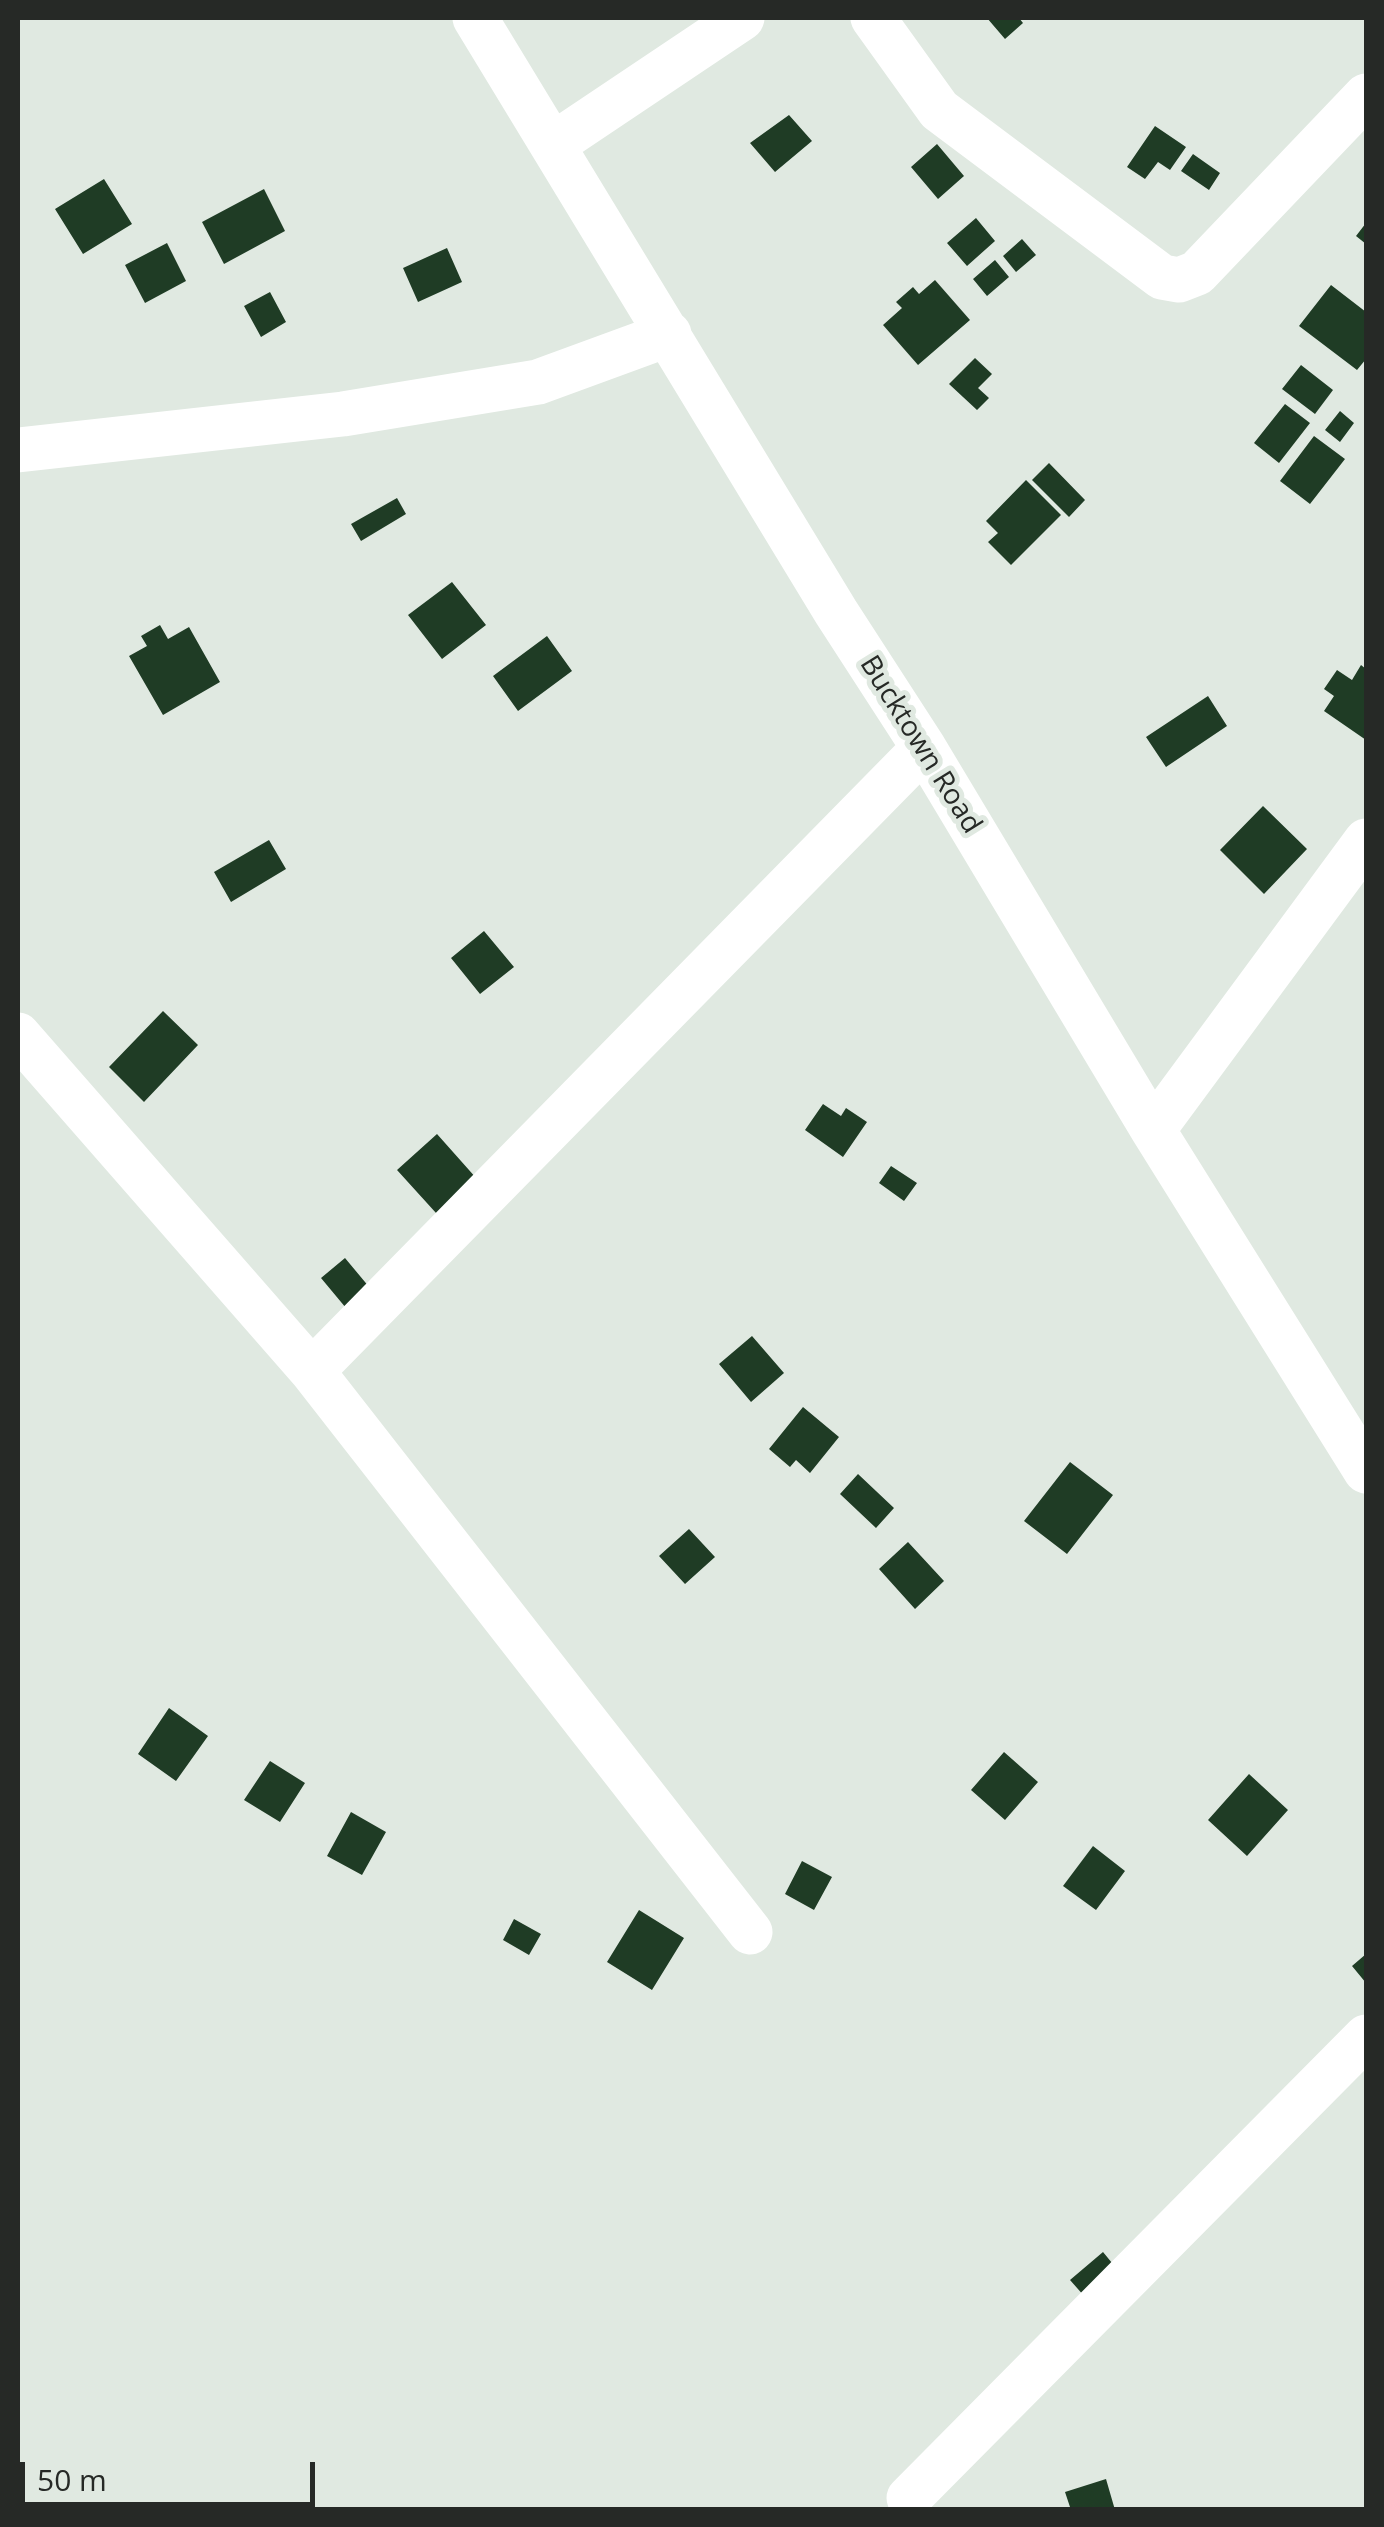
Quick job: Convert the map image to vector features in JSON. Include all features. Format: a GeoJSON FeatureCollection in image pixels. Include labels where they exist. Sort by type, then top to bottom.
{"type":"FeatureCollection","features":[{"type":"Feature","properties":{"kind":"street","name":"Bucktown Road"},"geometry":{"type":"LineString","coordinates":[[475,18],[1366,1472]]}},
{"type":"Feature","properties":{"kind":"street"},"geometry":{"type":"LineString","coordinates":[[554,144],[742,18]]}},
{"type":"Feature","properties":{"kind":"street"},"geometry":{"type":"LineString","coordinates":[[872,18],[940,110],[1162,276],[1178,280],[1197,273],[1366,96]]}},
{"type":"Feature","properties":{"kind":"street"},"geometry":{"type":"LineString","coordinates":[[18,450],[343,414],[538,382],[669,334]]}},
{"type":"Feature","properties":{"kind":"street"},"geometry":{"type":"LineString","coordinates":[[312,1371],[924,748]]}},
{"type":"Feature","properties":{"kind":"street"},"geometry":{"type":"LineString","coordinates":[[1153,1130],[1366,841]]}},
{"type":"Feature","properties":{"kind":"street"},"geometry":{"type":"LineString","coordinates":[[18,1034],[312,1371],[750,1932]]}},
{"type":"Feature","properties":{"kind":"street"},"geometry":{"type":"LineString","coordinates":[[909,2498],[1366,2037]]}},
{"type":"Feature","properties":{"kind":"building"},"geometry":{"type":"Polygon","coordinates":[[[987,18],[1019,18],[1023,23],[1005,39],[987,18]]]}},
{"type":"Feature","properties":{"kind":"building"},"geometry":{"type":"Polygon","coordinates":[[[789,115],[812,141],[775,172],[750,143],[789,115]]]}},
{"type":"Feature","properties":{"kind":"building"},"geometry":{"type":"Polygon","coordinates":[[[1155,126],[1186,147],[1170,170],[1158,162],[1145,179],[1127,167],[1155,126]]]}},
{"type":"Feature","properties":{"kind":"building"},"geometry":{"type":"Polygon","coordinates":[[[937,144],[964,176],[938,199],[911,167],[937,144]]]}},
{"type":"Feature","properties":{"kind":"building"},"geometry":{"type":"Polygon","coordinates":[[[1193,154],[1220,173],[1209,190],[1181,171],[1193,154]]]}},
{"type":"Feature","properties":{"kind":"building"},"geometry":{"type":"Polygon","coordinates":[[[104,179],[132,224],[83,254],[55,209],[104,179]]]}},
{"type":"Feature","properties":{"kind":"building"},"geometry":{"type":"Polygon","coordinates":[[[264,189],[285,231],[224,264],[202,222],[264,189]]]}},
{"type":"Feature","properties":{"kind":"building"},"geometry":{"type":"Polygon","coordinates":[[[976,218],[995,241],[967,266],[947,243],[976,218]]]}},
{"type":"Feature","properties":{"kind":"building"},"geometry":{"type":"Polygon","coordinates":[[[1366,223],[1366,244],[1356,236],[1366,223]]]}},
{"type":"Feature","properties":{"kind":"building"},"geometry":{"type":"Polygon","coordinates":[[[1022,239],[1036,255],[1016,272],[1003,256],[1022,239]]]}},
{"type":"Feature","properties":{"kind":"building"},"geometry":{"type":"Polygon","coordinates":[[[167,243],[186,281],[145,303],[125,265],[167,243]]]}},
{"type":"Feature","properties":{"kind":"building"},"geometry":{"type":"Polygon","coordinates":[[[447,248],[462,282],[418,302],[403,268],[447,248]]]}},
{"type":"Feature","properties":{"kind":"building"},"geometry":{"type":"Polygon","coordinates":[[[995,260],[1009,277],[987,296],[973,279],[995,260]]]}},
{"type":"Feature","properties":{"kind":"building"},"geometry":{"type":"Polygon","coordinates":[[[935,280],[970,320],[918,365],[883,325],[902,308],[896,302],[913,287],[919,294],[935,280]]]}},
{"type":"Feature","properties":{"kind":"building"},"geometry":{"type":"Polygon","coordinates":[[[1331,285],[1366,312],[1366,359],[1357,370],[1299,326],[1331,285]]]}},
{"type":"Feature","properties":{"kind":"building"},"geometry":{"type":"Polygon","coordinates":[[[270,292],[286,322],[261,337],[244,306],[270,292]]]}},
{"type":"Feature","properties":{"kind":"building"},"geometry":{"type":"Polygon","coordinates":[[[975,358],[992,374],[978,388],[989,398],[977,410],[949,384],[975,358]]]}},
{"type":"Feature","properties":{"kind":"building"},"geometry":{"type":"Polygon","coordinates":[[[1301,365],[1333,390],[1315,414],[1282,389],[1301,365]]]}},
{"type":"Feature","properties":{"kind":"building"},"geometry":{"type":"Polygon","coordinates":[[[1285,404],[1310,423],[1279,463],[1254,443],[1285,404]]]}},
{"type":"Feature","properties":{"kind":"building"},"geometry":{"type":"Polygon","coordinates":[[[1340,411],[1354,423],[1340,442],[1325,430],[1340,411]]]}},
{"type":"Feature","properties":{"kind":"building"},"geometry":{"type":"Polygon","coordinates":[[[1314,436],[1345,459],[1310,504],[1280,481],[1314,436]]]}},
{"type":"Feature","properties":{"kind":"building"},"geometry":{"type":"Polygon","coordinates":[[[1049,463],[1085,500],[1069,517],[1032,480],[1049,463]]]}},
{"type":"Feature","properties":{"kind":"building"},"geometry":{"type":"Polygon","coordinates":[[[1026,480],[1061,515],[1011,565],[988,542],[998,533],[986,521],[1026,480]]]}},
{"type":"Feature","properties":{"kind":"building"},"geometry":{"type":"Polygon","coordinates":[[[397,498],[406,514],[361,541],[351,524],[397,498]]]}},
{"type":"Feature","properties":{"kind":"building"},"geometry":{"type":"Polygon","coordinates":[[[452,582],[486,625],[442,659],[408,615],[452,582]]]}},
{"type":"Feature","properties":{"kind":"building"},"geometry":{"type":"Polygon","coordinates":[[[160,625],[168,639],[189,627],[220,682],[163,715],[129,656],[147,646],[141,636],[160,625]]]}},
{"type":"Feature","properties":{"kind":"building"},"geometry":{"type":"Polygon","coordinates":[[[547,636],[572,671],[518,711],[493,676],[547,636]]]}},
{"type":"Feature","properties":{"kind":"building"},"geometry":{"type":"Polygon","coordinates":[[[1361,665],[1366,669],[1366,740],[1324,711],[1334,696],[1324,689],[1337,670],[1352,680],[1361,665]]]}},
{"type":"Feature","properties":{"kind":"building"},"geometry":{"type":"Polygon","coordinates":[[[1208,696],[1227,726],[1166,767],[1146,737],[1208,696]]]}},
{"type":"Feature","properties":{"kind":"building"},"geometry":{"type":"Polygon","coordinates":[[[1263,806],[1307,849],[1264,894],[1220,850],[1263,806]]]}},
{"type":"Feature","properties":{"kind":"building"},"geometry":{"type":"Polygon","coordinates":[[[269,840],[286,869],[231,902],[214,872],[269,840]]]}},
{"type":"Feature","properties":{"kind":"building"},"geometry":{"type":"Polygon","coordinates":[[[484,931],[514,967],[480,994],[451,958],[484,931]]]}},
{"type":"Feature","properties":{"kind":"building"},"geometry":{"type":"Polygon","coordinates":[[[163,1011],[198,1045],[144,1102],[109,1067],[163,1011]]]}},
{"type":"Feature","properties":{"kind":"building"},"geometry":{"type":"Polygon","coordinates":[[[823,1104],[841,1116],[846,1108],[867,1122],[843,1157],[805,1130],[823,1104]]]}},
{"type":"Feature","properties":{"kind":"building"},"geometry":{"type":"Polygon","coordinates":[[[437,1134],[485,1188],[446,1224],[397,1170],[437,1134]]]}},
{"type":"Feature","properties":{"kind":"building"},"geometry":{"type":"Polygon","coordinates":[[[891,1166],[917,1183],[904,1201],[879,1183],[891,1166]]]}},
{"type":"Feature","properties":{"kind":"building"},"geometry":{"type":"Polygon","coordinates":[[[345,1258],[370,1288],[346,1308],[321,1278],[345,1258]]]}},
{"type":"Feature","properties":{"kind":"building"},"geometry":{"type":"Polygon","coordinates":[[[752,1336],[784,1373],[751,1402],[719,1364],[752,1336]]]}},
{"type":"Feature","properties":{"kind":"building"},"geometry":{"type":"Polygon","coordinates":[[[803,1407],[839,1437],[810,1473],[796,1460],[790,1467],[769,1449],[803,1407]]]}},
{"type":"Feature","properties":{"kind":"building"},"geometry":{"type":"Polygon","coordinates":[[[1070,1462],[1113,1495],[1067,1554],[1024,1521],[1070,1462]]]}},
{"type":"Feature","properties":{"kind":"building"},"geometry":{"type":"Polygon","coordinates":[[[858,1474],[894,1508],[876,1528],[840,1494],[858,1474]]]}},
{"type":"Feature","properties":{"kind":"building"},"geometry":{"type":"Polygon","coordinates":[[[689,1529],[715,1557],[685,1584],[659,1556],[689,1529]]]}},
{"type":"Feature","properties":{"kind":"building"},"geometry":{"type":"Polygon","coordinates":[[[908,1542],[944,1581],[915,1609],[879,1569],[908,1542]]]}},
{"type":"Feature","properties":{"kind":"building"},"geometry":{"type":"Polygon","coordinates":[[[169,1708],[208,1736],[176,1781],[138,1754],[169,1708]]]}},
{"type":"Feature","properties":{"kind":"building"},"geometry":{"type":"Polygon","coordinates":[[[1004,1752],[1038,1782],[1005,1820],[971,1790],[1004,1752]]]}},
{"type":"Feature","properties":{"kind":"building"},"geometry":{"type":"Polygon","coordinates":[[[270,1761],[305,1783],[280,1822],[244,1800],[270,1761]]]}},
{"type":"Feature","properties":{"kind":"building"},"geometry":{"type":"Polygon","coordinates":[[[1249,1774],[1288,1810],[1247,1856],[1208,1820],[1249,1774]]]}},
{"type":"Feature","properties":{"kind":"building"},"geometry":{"type":"Polygon","coordinates":[[[351,1812],[386,1832],[362,1875],[327,1856],[351,1812]]]}},
{"type":"Feature","properties":{"kind":"building"},"geometry":{"type":"Polygon","coordinates":[[[1093,1846],[1125,1871],[1096,1910],[1063,1886],[1093,1846]]]}},
{"type":"Feature","properties":{"kind":"building"},"geometry":{"type":"Polygon","coordinates":[[[802,1861],[832,1877],[814,1910],[785,1894],[802,1861]]]}},
{"type":"Feature","properties":{"kind":"building"},"geometry":{"type":"Polygon","coordinates":[[[639,1910],[684,1938],[652,1990],[607,1962],[639,1910]]]}},
{"type":"Feature","properties":{"kind":"building"},"geometry":{"type":"Polygon","coordinates":[[[514,1919],[541,1934],[529,1955],[503,1940],[514,1919]]]}},
{"type":"Feature","properties":{"kind":"building"},"geometry":{"type":"Polygon","coordinates":[[[1366,1954],[1366,1983],[1352,1966],[1366,1954]]]}},
{"type":"Feature","properties":{"kind":"building"},"geometry":{"type":"Polygon","coordinates":[[[1103,2252],[1117,2269],[1085,2297],[1070,2280],[1103,2252]]]}},
{"type":"Feature","properties":{"kind":"building"},"geometry":{"type":"Polygon","coordinates":[[[1106,2479],[1115,2510],[1071,2510],[1065,2492],[1106,2479]]]}}]}
